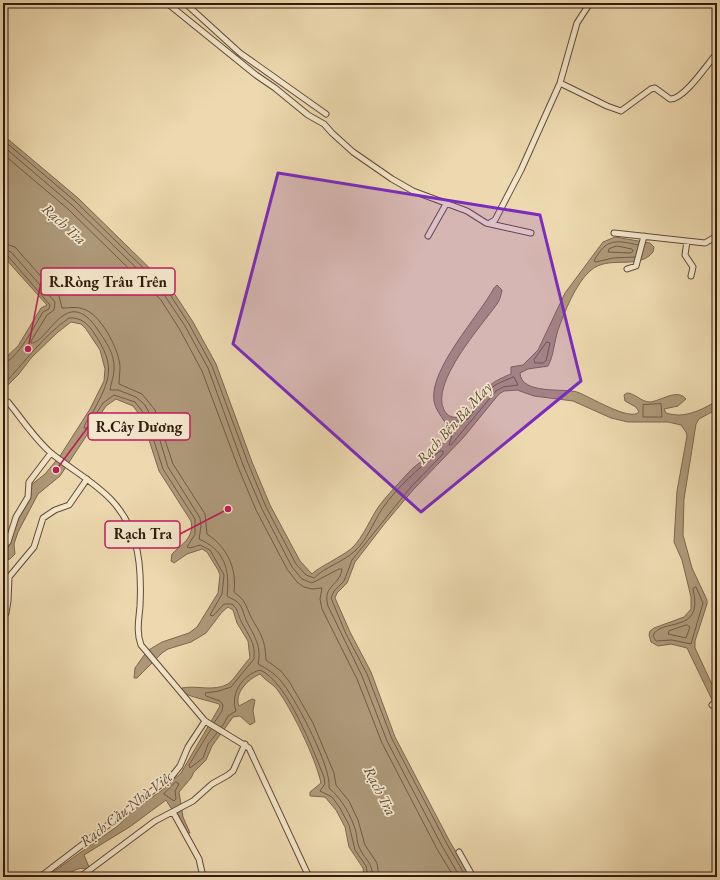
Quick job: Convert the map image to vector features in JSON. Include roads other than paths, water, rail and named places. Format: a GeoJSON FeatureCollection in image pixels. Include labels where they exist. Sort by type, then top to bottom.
{"type":"FeatureCollection","features":[{"type":"Feature","properties":{"kind":"street"},"geometry":{"type":"LineString","coordinates":[[167,3],[256,75],[275,88],[308,115],[324,124],[353,152],[413,191],[467,211],[486,222],[531,233]]}},
{"type":"Feature","properties":{"kind":"street"},"geometry":{"type":"LineString","coordinates":[[185,3],[240,53],[326,114]]}},
{"type":"Feature","properties":{"kind":"street"},"geometry":{"type":"LineString","coordinates":[[490,223],[495,220],[510,193],[560,83],[577,23],[590,3]]}},
{"type":"Feature","properties":{"kind":"street"},"geometry":{"type":"LineString","coordinates":[[560,83],[607,106],[621,111],[651,89],[655,88],[670,99],[679,97],[692,84],[717,53]]}},
{"type":"Feature","properties":{"kind":"street"},"geometry":{"type":"LineString","coordinates":[[428,236],[446,204]]}},
{"type":"Feature","properties":{"kind":"street"},"geometry":{"type":"LineString","coordinates":[[614,233],[643,238],[704,242],[717,236]]}},
{"type":"Feature","properties":{"kind":"street"},"geometry":{"type":"LineString","coordinates":[[627,269],[636,266],[643,238]]}},
{"type":"Feature","properties":{"kind":"street"},"geometry":{"type":"LineString","coordinates":[[687,241],[685,255],[693,267],[691,276]]}},
{"type":"Feature","properties":{"kind":"street"},"geometry":{"type":"LineString","coordinates":[[3,402],[8,402],[34,435],[52,454],[110,497],[126,519],[135,542],[139,564],[140,605],[138,631],[143,647],[206,722],[245,744],[251,751],[309,877]]}},
{"type":"Feature","properties":{"kind":"street"},"geometry":{"type":"LineString","coordinates":[[3,547],[8,542],[16,517],[28,497],[29,482],[52,454]]}},
{"type":"Feature","properties":{"kind":"street"},"geometry":{"type":"LineString","coordinates":[[3,619],[6,613],[8,601],[9,577],[34,547],[43,518],[54,510],[69,504],[87,479]]}},
{"type":"Feature","properties":{"kind":"street"},"geometry":{"type":"LineString","coordinates":[[40,877],[172,776],[180,766],[188,747],[206,722]]}},
{"type":"Feature","properties":{"kind":"street"},"geometry":{"type":"LineString","coordinates":[[80,877],[155,821],[197,798],[212,784],[232,771],[245,744]]}},
{"type":"Feature","properties":{"kind":"street"},"geometry":{"type":"LineString","coordinates":[[174,811],[199,859],[203,877]]}},
{"type":"Feature","properties":{"kind":"street"},"geometry":{"type":"LineString","coordinates":[[459,852],[473,877]]}},
{"type":"Feature","properties":{"kind":"water","name":"Rạch Tra"},"geometry":{"type":"Polygon","coordinates":[[[3,135],[78,198],[172,290],[193,322],[216,364],[252,462],[270,505],[300,561],[312,574],[352,548],[386,497],[414,467],[438,448],[447,437],[449,431],[434,401],[435,388],[439,374],[456,343],[497,285],[502,290],[499,301],[460,355],[444,385],[442,399],[444,410],[450,416],[465,416],[488,387],[501,378],[511,374],[511,367],[523,365],[538,350],[565,293],[603,242],[615,237],[650,243],[654,247],[653,252],[647,258],[639,261],[597,266],[585,276],[575,290],[567,307],[558,330],[552,357],[548,366],[528,369],[520,373],[522,380],[535,388],[577,392],[627,414],[639,412],[636,407],[625,401],[624,395],[627,393],[633,394],[647,402],[674,395],[682,396],[686,399],[678,406],[664,409],[666,413],[673,415],[693,413],[717,401],[717,409],[699,419],[696,424],[684,499],[683,535],[692,568],[707,600],[695,641],[695,648],[717,695],[717,710],[687,648],[671,644],[658,646],[651,642],[649,635],[650,631],[654,628],[684,617],[691,609],[691,597],[682,560],[674,542],[677,491],[687,436],[686,432],[681,425],[668,422],[628,422],[611,418],[573,401],[534,396],[517,390],[504,391],[499,394],[463,438],[413,490],[386,522],[355,562],[347,583],[337,593],[335,598],[350,632],[371,672],[395,737],[450,842],[471,877],[364,877],[363,868],[349,847],[345,827],[336,810],[325,797],[310,796],[310,792],[321,783],[309,747],[289,707],[276,688],[260,674],[251,679],[243,687],[238,696],[239,706],[252,699],[255,700],[253,711],[255,722],[250,725],[240,716],[233,717],[212,746],[206,760],[194,772],[179,792],[183,817],[190,833],[187,833],[177,814],[166,800],[131,826],[84,855],[89,867],[88,869],[77,869],[63,877],[46,877],[119,825],[130,813],[161,791],[181,773],[220,706],[219,704],[186,694],[182,692],[182,688],[217,688],[228,684],[233,680],[250,658],[248,641],[237,623],[233,610],[228,607],[222,612],[206,633],[191,642],[168,649],[137,678],[134,678],[135,668],[147,651],[162,642],[189,633],[197,627],[218,593],[220,575],[207,552],[202,549],[187,554],[174,563],[171,561],[172,554],[187,540],[191,532],[191,521],[159,471],[142,418],[133,406],[116,399],[106,406],[60,476],[38,494],[18,532],[14,544],[15,554],[10,559],[3,561],[3,549],[10,543],[17,519],[24,509],[31,485],[45,474],[60,456],[90,409],[104,381],[105,369],[100,350],[86,329],[81,324],[71,322],[58,332],[32,357],[18,375],[3,390],[3,360],[18,346],[41,308],[47,305],[3,256],[3,135]]]}},
{"type":"Feature","properties":{"kind":"place","name":"R.Ròng Trâu Trên"},"geometry":{"type":"Point","coordinates":[28,349]}},
{"type":"Feature","properties":{"kind":"place","name":"R.Cây Dương"},"geometry":{"type":"Point","coordinates":[56,470]}},
{"type":"Feature","properties":{"kind":"place","name":"Rạch Tra"},"geometry":{"type":"Point","coordinates":[228,509]}},
{"type":"Feature","properties":{"kind":"water label","name":"Rạch Bến Bà May"},"geometry":{"type":"Point","coordinates":[454,423]}},
{"type":"Feature","properties":{"kind":"water label","name":"Rạch Cầu Nhà Việc"},"geometry":{"type":"Point","coordinates":[126,809]}}]}
